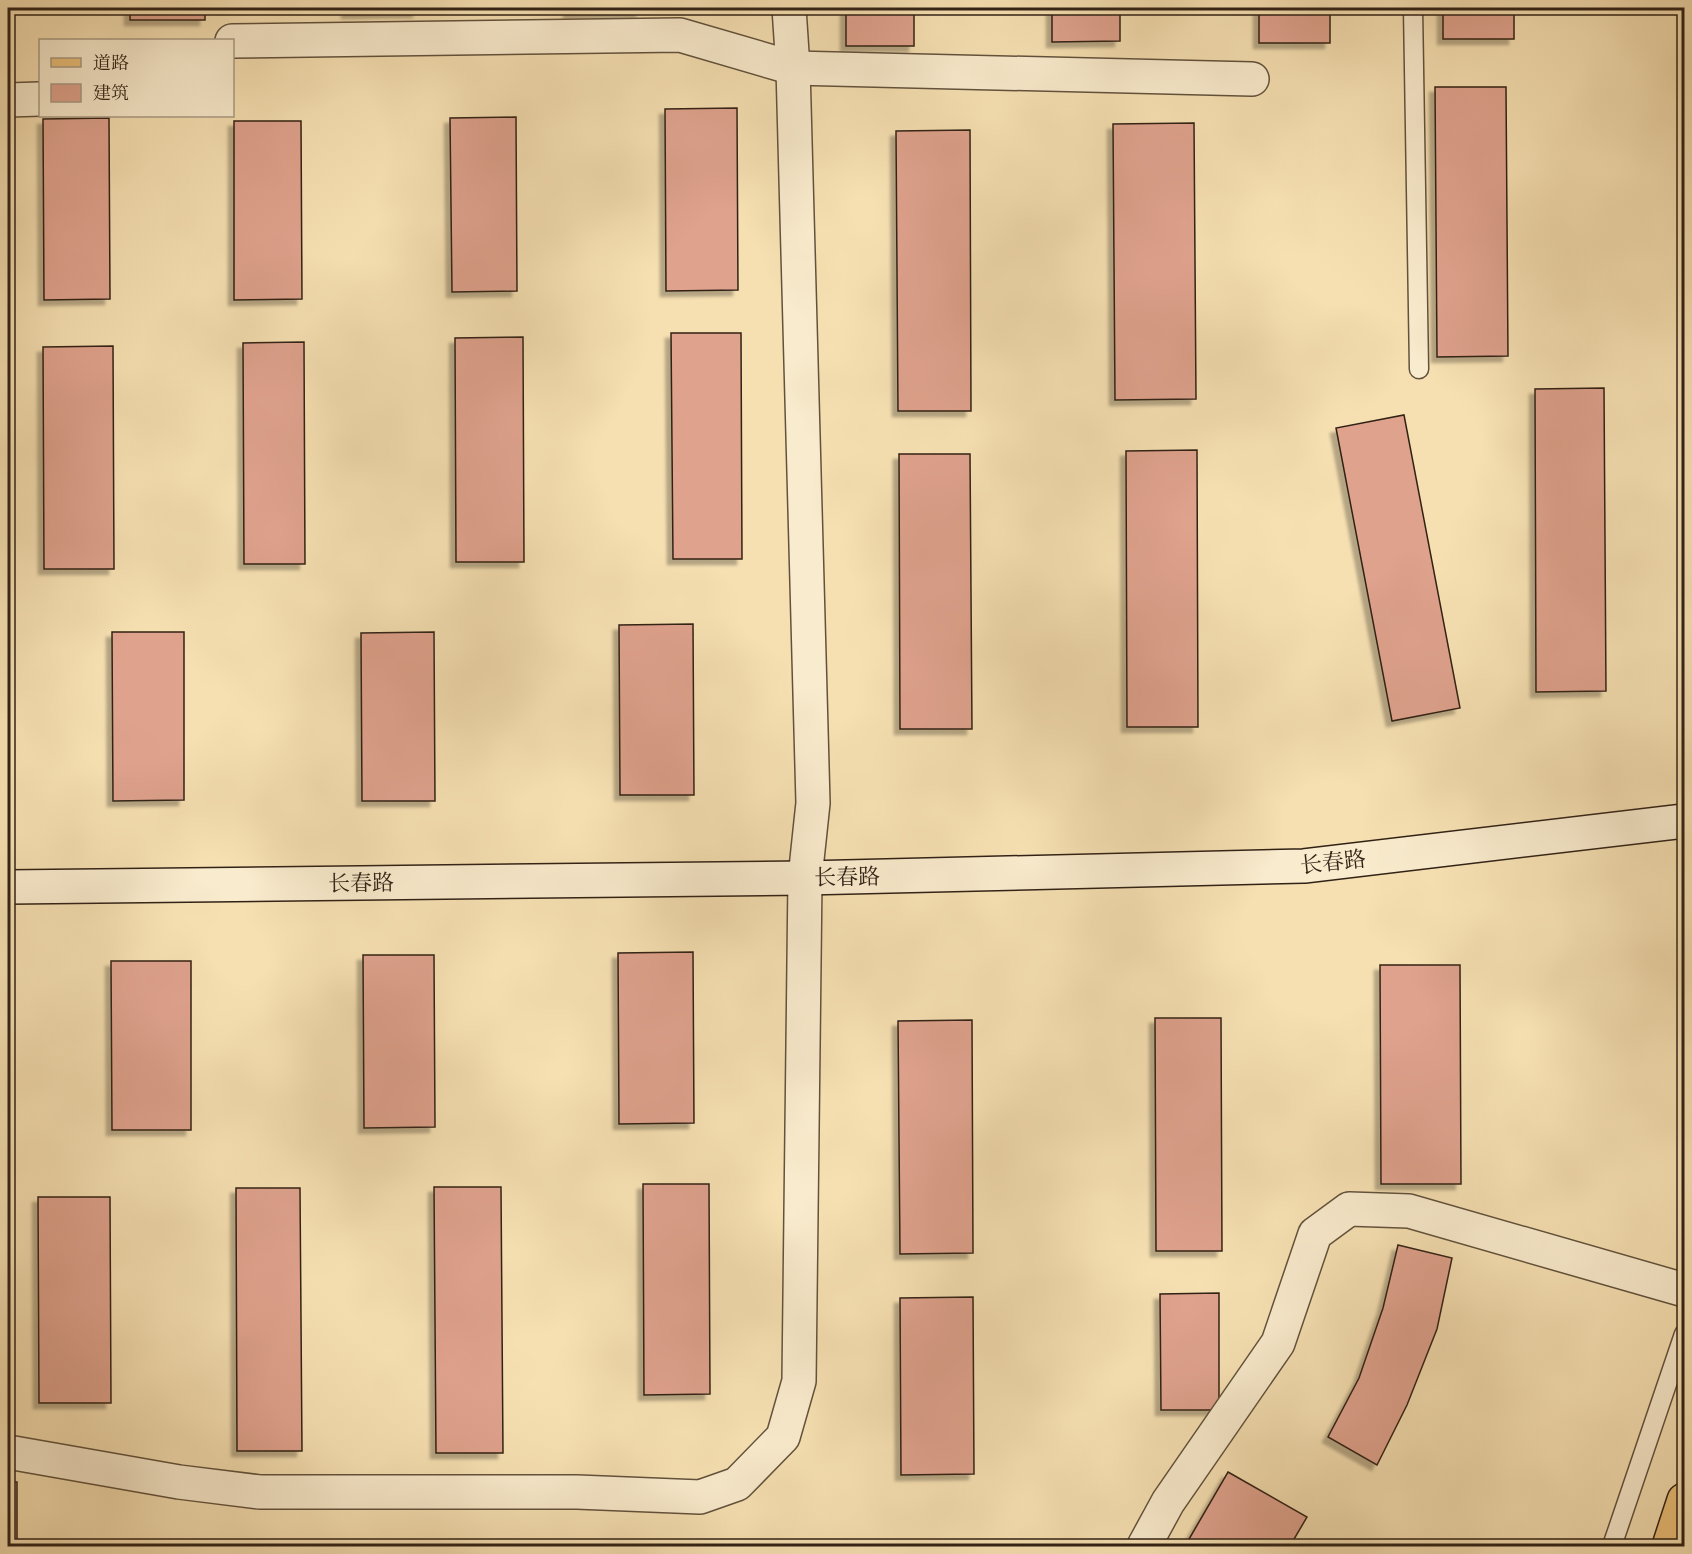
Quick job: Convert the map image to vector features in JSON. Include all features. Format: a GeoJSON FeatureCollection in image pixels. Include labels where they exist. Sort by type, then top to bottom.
{"type":"FeatureCollection","features":[{"type":"Feature","properties":{"kind":"main road"},"geometry":{"type":"LineString","coordinates":[[1669,1546],[1684,1500]]}},
{"type":"Feature","properties":{"kind":"street"},"geometry":{"type":"LineString","coordinates":[[8,1452],[179,1482],[260,1492],[577,1492],[700,1497],[737,1484],[783,1437],[799,1381],[805,878],[813,803],[793,68],[789,8]]}},
{"type":"Feature","properties":{"kind":"street"},"geometry":{"type":"LineString","coordinates":[[234,41],[680,35],[793,68],[1252,79]]}},
{"type":"Feature","properties":{"kind":"street"},"geometry":{"type":"LineString","coordinates":[[8,100],[39,99]]}},
{"type":"Feature","properties":{"kind":"street","name":"长春路"},"geometry":{"type":"LineString","coordinates":[[8,887],[805,878],[1304,866],[1684,821]]}},
{"type":"Feature","properties":{"kind":"street"},"geometry":{"type":"LineString","coordinates":[[1144,1546],[1168,1502],[1278,1343],[1316,1234],[1349,1209],[1409,1211],[1684,1290]]}},
{"type":"Feature","properties":{"kind":"lane"},"geometry":{"type":"LineString","coordinates":[[1413,8],[1419,369]]}},
{"type":"Feature","properties":{"kind":"lane"},"geometry":{"type":"LineString","coordinates":[[1612,1546],[1684,1334]]}},
{"type":"Feature","properties":{"kind":"building"},"geometry":{"type":"Polygon","coordinates":[[[130,8],[205,8],[205,20],[130,20],[130,8]]]}},
{"type":"Feature","properties":{"kind":"building"},"geometry":{"type":"Polygon","coordinates":[[[347,8],[418,8],[418,12],[347,13],[347,8]]]}},
{"type":"Feature","properties":{"kind":"building"},"geometry":{"type":"Polygon","coordinates":[[[569,8],[641,8],[641,12],[569,13],[569,8]]]}},
{"type":"Feature","properties":{"kind":"building"},"geometry":{"type":"Polygon","coordinates":[[[846,8],[914,8],[914,46],[846,46],[846,8]]]}},
{"type":"Feature","properties":{"kind":"building"},"geometry":{"type":"Polygon","coordinates":[[[1052,8],[1120,8],[1120,41],[1052,42],[1052,8]]]}},
{"type":"Feature","properties":{"kind":"building"},"geometry":{"type":"Polygon","coordinates":[[[1259,8],[1330,8],[1330,43],[1259,43],[1259,8]]]}},
{"type":"Feature","properties":{"kind":"building"},"geometry":{"type":"Polygon","coordinates":[[[1443,8],[1514,8],[1514,39],[1443,39],[1443,8]]]}},
{"type":"Feature","properties":{"kind":"building"},"geometry":{"type":"Polygon","coordinates":[[[1435,87],[1506,87],[1508,356],[1437,357],[1435,87]]]}},
{"type":"Feature","properties":{"kind":"building"},"geometry":{"type":"Polygon","coordinates":[[[737,108],[738,290],[666,291],[665,109],[737,108]]]}},
{"type":"Feature","properties":{"kind":"building"},"geometry":{"type":"Polygon","coordinates":[[[516,117],[517,291],[452,292],[450,118],[516,117]]]}},
{"type":"Feature","properties":{"kind":"building"},"geometry":{"type":"Polygon","coordinates":[[[109,118],[110,299],[44,300],[43,119],[109,118]]]}},
{"type":"Feature","properties":{"kind":"building"},"geometry":{"type":"Polygon","coordinates":[[[234,121],[301,121],[302,299],[234,300],[234,121]]]}},
{"type":"Feature","properties":{"kind":"building"},"geometry":{"type":"Polygon","coordinates":[[[1194,123],[1196,399],[1115,400],[1113,124],[1194,123]]]}},
{"type":"Feature","properties":{"kind":"building"},"geometry":{"type":"Polygon","coordinates":[[[970,130],[971,411],[898,411],[896,131],[970,130]]]}},
{"type":"Feature","properties":{"kind":"building"},"geometry":{"type":"Polygon","coordinates":[[[671,333],[741,333],[742,559],[673,559],[671,333]]]}},
{"type":"Feature","properties":{"kind":"building"},"geometry":{"type":"Polygon","coordinates":[[[523,337],[524,562],[456,562],[455,338],[523,337]]]}},
{"type":"Feature","properties":{"kind":"building"},"geometry":{"type":"Polygon","coordinates":[[[304,342],[305,564],[244,564],[243,343],[304,342]]]}},
{"type":"Feature","properties":{"kind":"building"},"geometry":{"type":"Polygon","coordinates":[[[113,346],[114,569],[44,569],[43,347],[113,346]]]}},
{"type":"Feature","properties":{"kind":"building"},"geometry":{"type":"Polygon","coordinates":[[[1604,388],[1606,691],[1536,692],[1535,389],[1604,388]]]}},
{"type":"Feature","properties":{"kind":"building"},"geometry":{"type":"Polygon","coordinates":[[[1404,415],[1460,708],[1392,721],[1336,428],[1404,415]]]}},
{"type":"Feature","properties":{"kind":"building"},"geometry":{"type":"Polygon","coordinates":[[[1197,450],[1198,727],[1127,727],[1126,451],[1197,450]]]}},
{"type":"Feature","properties":{"kind":"building"},"geometry":{"type":"Polygon","coordinates":[[[899,454],[970,454],[972,729],[900,729],[899,454]]]}},
{"type":"Feature","properties":{"kind":"building"},"geometry":{"type":"Polygon","coordinates":[[[693,624],[694,795],[620,795],[619,625],[693,624]]]}},
{"type":"Feature","properties":{"kind":"building"},"geometry":{"type":"Polygon","coordinates":[[[112,632],[184,632],[184,800],[113,801],[112,632]]]}},
{"type":"Feature","properties":{"kind":"building"},"geometry":{"type":"Polygon","coordinates":[[[434,632],[435,801],[362,801],[361,633],[434,632]]]}},
{"type":"Feature","properties":{"kind":"building"},"geometry":{"type":"Polygon","coordinates":[[[693,952],[694,1123],[619,1124],[618,953],[693,952]]]}},
{"type":"Feature","properties":{"kind":"building"},"geometry":{"type":"Polygon","coordinates":[[[363,955],[434,955],[435,1127],[364,1128],[363,955]]]}},
{"type":"Feature","properties":{"kind":"building"},"geometry":{"type":"Polygon","coordinates":[[[111,961],[191,961],[191,1130],[112,1130],[111,961]]]}},
{"type":"Feature","properties":{"kind":"building"},"geometry":{"type":"Polygon","coordinates":[[[1380,965],[1460,965],[1461,1184],[1381,1184],[1380,965]]]}},
{"type":"Feature","properties":{"kind":"building"},"geometry":{"type":"Polygon","coordinates":[[[1155,1018],[1221,1018],[1222,1251],[1156,1251],[1155,1018]]]}},
{"type":"Feature","properties":{"kind":"building"},"geometry":{"type":"Polygon","coordinates":[[[972,1020],[973,1253],[900,1254],[898,1021],[972,1020]]]}},
{"type":"Feature","properties":{"kind":"building"},"geometry":{"type":"Polygon","coordinates":[[[643,1184],[709,1184],[710,1394],[644,1395],[643,1184]]]}},
{"type":"Feature","properties":{"kind":"building"},"geometry":{"type":"Polygon","coordinates":[[[434,1187],[501,1187],[503,1453],[436,1453],[434,1187]]]}},
{"type":"Feature","properties":{"kind":"building"},"geometry":{"type":"Polygon","coordinates":[[[236,1188],[300,1188],[302,1451],[237,1451],[236,1188]]]}},
{"type":"Feature","properties":{"kind":"building"},"geometry":{"type":"Polygon","coordinates":[[[38,1197],[110,1197],[111,1403],[39,1403],[38,1197]]]}},
{"type":"Feature","properties":{"kind":"building"},"geometry":{"type":"Polygon","coordinates":[[[1398,1245],[1452,1258],[1437,1329],[1407,1405],[1377,1465],[1328,1437],[1359,1378],[1383,1308],[1398,1245]]]}},
{"type":"Feature","properties":{"kind":"building"},"geometry":{"type":"Polygon","coordinates":[[[1219,1293],[1219,1410],[1161,1410],[1160,1294],[1219,1293]]]}},
{"type":"Feature","properties":{"kind":"building"},"geometry":{"type":"Polygon","coordinates":[[[973,1297],[974,1474],[901,1475],[900,1298],[973,1297]]]}},
{"type":"Feature","properties":{"kind":"building"},"geometry":{"type":"Polygon","coordinates":[[[1228,1472],[1307,1517],[1290,1546],[1185,1546],[1228,1472]]]}},
{"type":"Feature","properties":{"kind":"building"},"geometry":{"type":"Polygon","coordinates":[[[8,1482],[17,1482],[17,1546],[8,1546],[8,1482]]]}},
{"type":"Feature","properties":{"kind":"building"},"geometry":{"type":"Polygon","coordinates":[[[959,1541],[959,1546],[895,1546],[895,1542],[959,1541]]]}}]}
